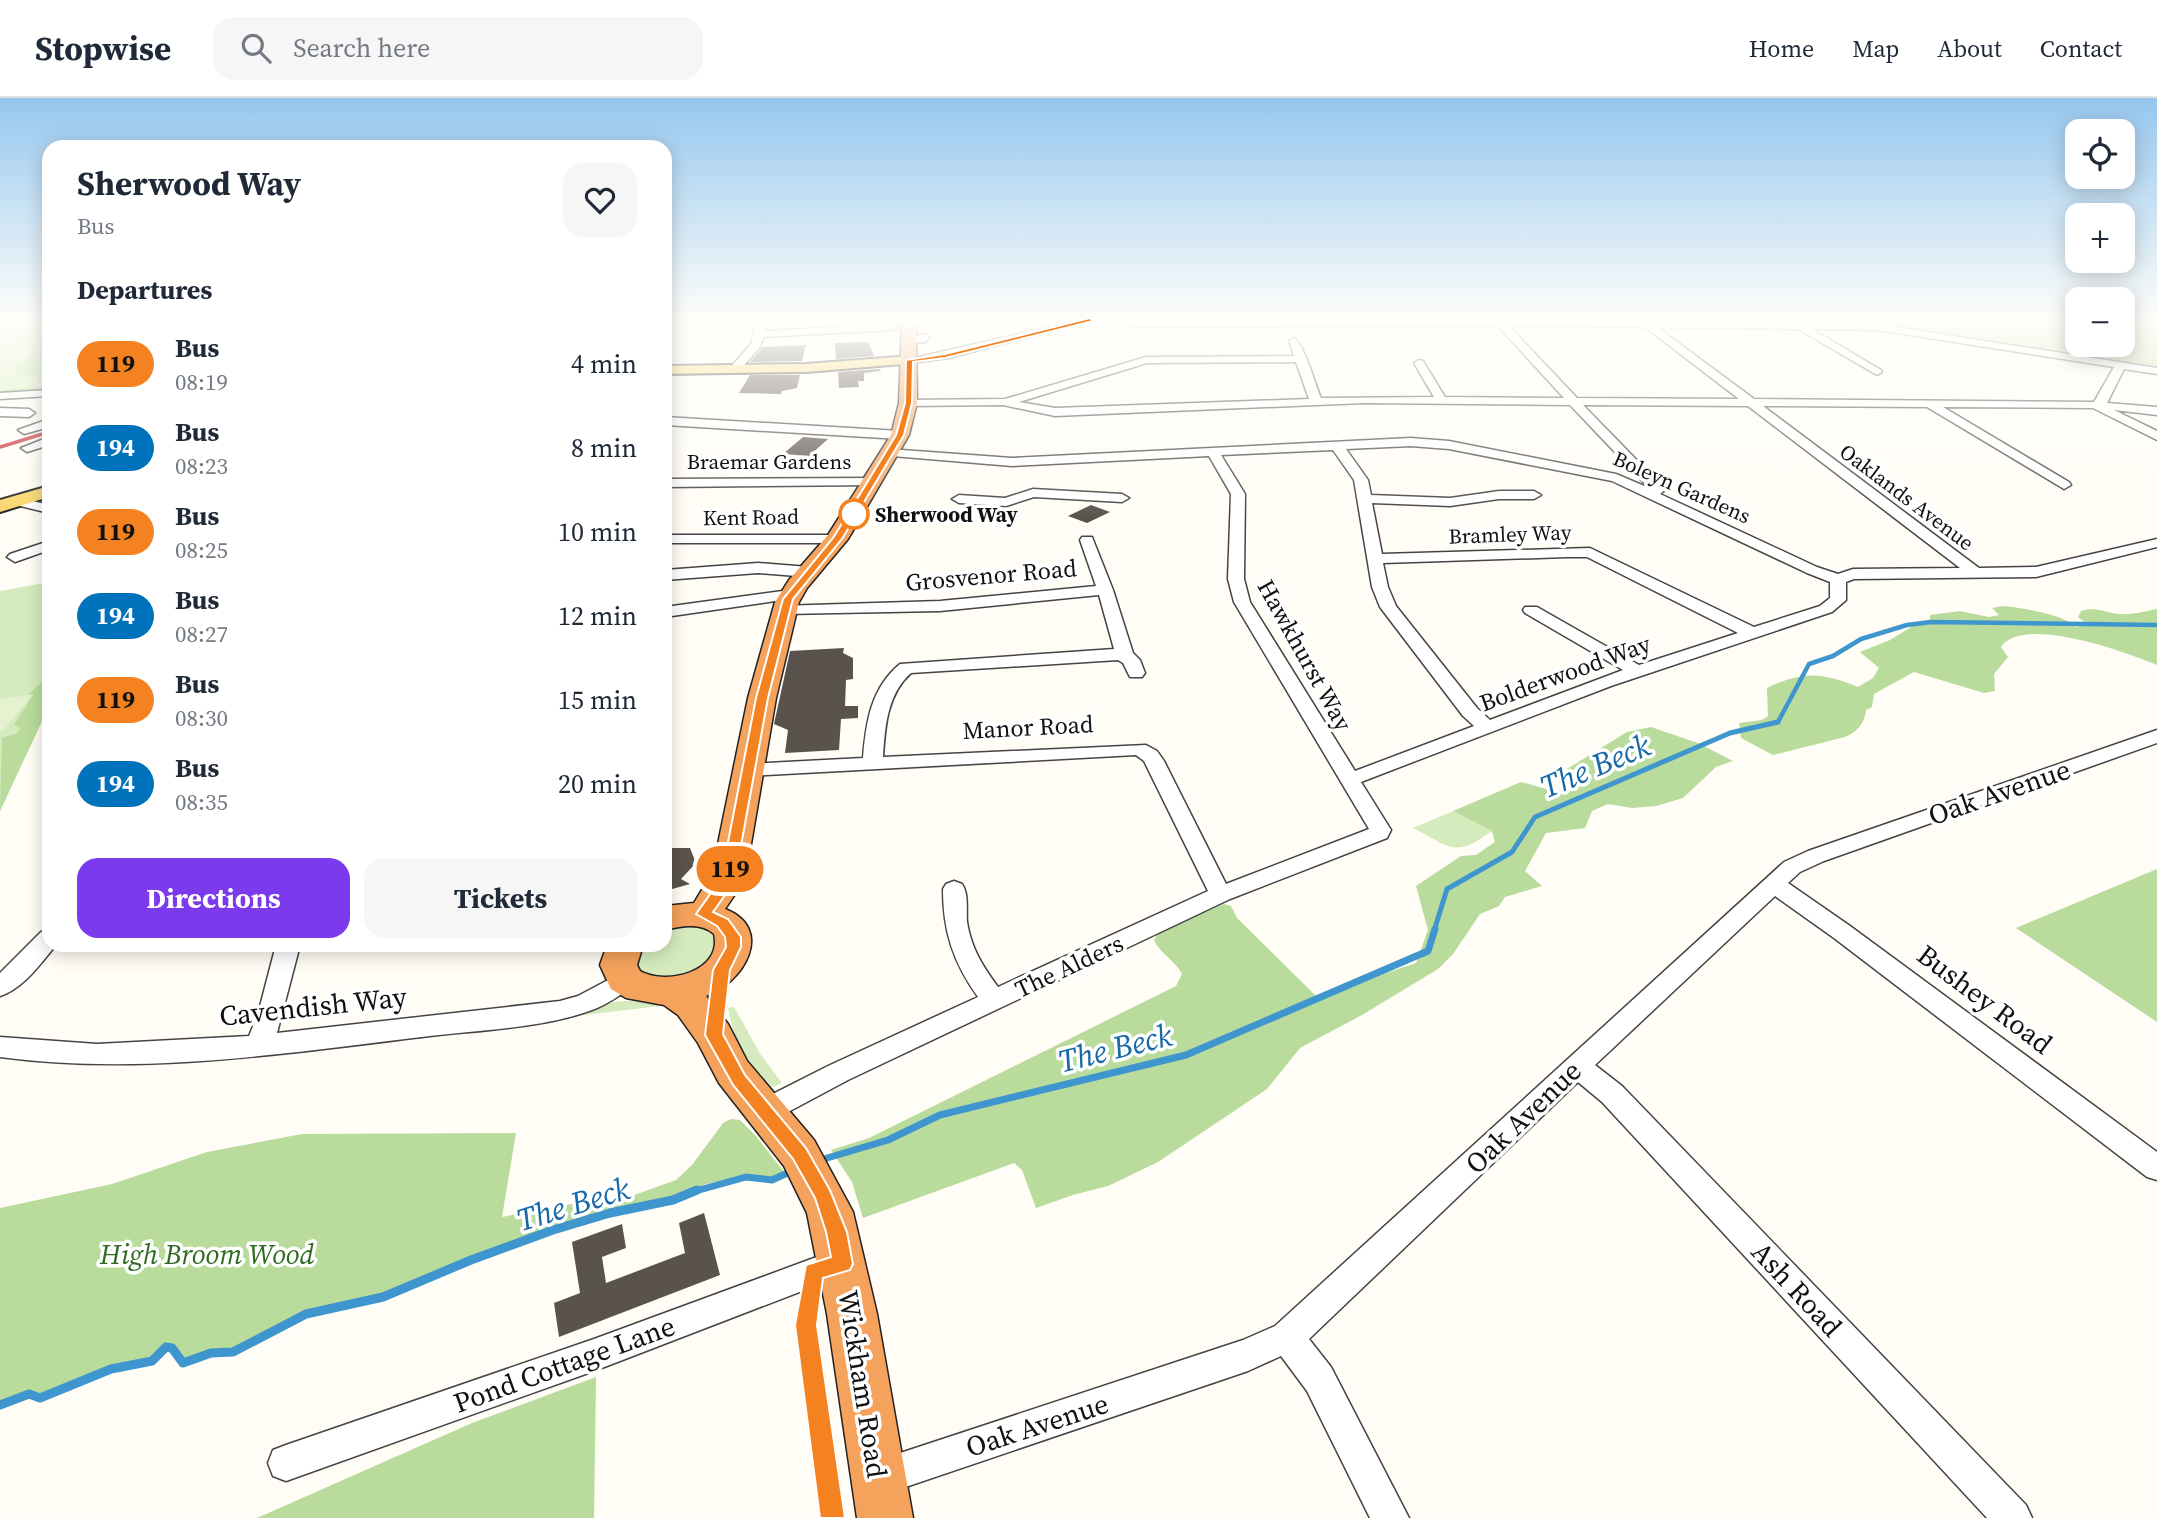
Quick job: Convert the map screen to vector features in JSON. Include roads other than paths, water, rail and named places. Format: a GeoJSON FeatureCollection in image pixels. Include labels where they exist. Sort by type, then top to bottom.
{"type":"FeatureCollection","features":[{"type":"Feature","properties":{"kind":"highway"},"geometry":{"type":"LineString","coordinates":[[704,914],[725,884],[729,873],[762,698],[788,602],[837,539],[896,443],[908,403],[910,386]]}},
{"type":"Feature","properties":{"kind":"highway"},"geometry":{"type":"LineString","coordinates":[[672,916],[704,914],[723,922],[733,937],[734,947],[722,970],[714,1035]]}},
{"type":"Feature","properties":{"kind":"highway"},"geometry":{"type":"LineString","coordinates":[[625,962],[643,990],[673,992],[698,985],[722,970]]}},
{"type":"Feature","properties":{"kind":"highway","name":"Wickham Road"},"geometry":{"type":"LineString","coordinates":[[673,992],[692,1005],[714,1035],[733,1072],[807,1166],[831,1212],[843,1264],[882,1498]]}},
{"type":"Feature","properties":{"kind":"main road"},"geometry":{"type":"LineString","coordinates":[[8,503],[42,493]]}},
{"type":"Feature","properties":{"kind":"street"},"geometry":{"type":"LineString","coordinates":[[1007,402],[1059,386]]}},
{"type":"Feature","properties":{"kind":"street"},"geometry":{"type":"LineString","coordinates":[[1311,386],[1316,401]]}},
{"type":"Feature","properties":{"kind":"street"},"geometry":{"type":"LineString","coordinates":[[1433,386],[1442,401]]}},
{"type":"Feature","properties":{"kind":"street"},"geometry":{"type":"LineString","coordinates":[[1559,386],[1661,493],[1659,496]]}},
{"type":"Feature","properties":{"kind":"street","name":"Oaklands Avenue"},"geometry":{"type":"LineString","coordinates":[[1729,386],[1976,573]]}},
{"type":"Feature","properties":{"kind":"street"},"geometry":{"type":"LineString","coordinates":[[2097,405],[2108,386]]}},
{"type":"Feature","properties":{"kind":"street"},"geometry":{"type":"LineString","coordinates":[[3,398],[42,394]]}},
{"type":"Feature","properties":{"kind":"street"},"geometry":{"type":"LineString","coordinates":[[908,403],[1007,402],[1058,412],[1316,401],[2097,405],[2157,411]]}},
{"type":"Feature","properties":{"kind":"street"},"geometry":{"type":"LineString","coordinates":[[1929,404],[2064,485]]}},
{"type":"Feature","properties":{"kind":"street"},"geometry":{"type":"LineString","coordinates":[[2097,405],[2157,436]]}},
{"type":"Feature","properties":{"kind":"street"},"geometry":{"type":"LineString","coordinates":[[0,412],[26,410]]}},
{"type":"Feature","properties":{"kind":"street"},"geometry":{"type":"LineString","coordinates":[[672,422],[896,443],[933,453],[995,461],[1337,446],[1358,473],[1366,499],[1382,594],[1394,617],[1470,712],[1488,727]]}},
{"type":"Feature","properties":{"kind":"street"},"geometry":{"type":"LineString","coordinates":[[24,430],[42,425]]}},
{"type":"Feature","properties":{"kind":"street","name":"Boleyn Gardens"},"geometry":{"type":"LineString","coordinates":[[1337,446],[1420,442],[1474,449],[1616,478],[1838,579]]}},
{"type":"Feature","properties":{"kind":"street"},"geometry":{"type":"LineString","coordinates":[[27,448],[42,443]]}},
{"type":"Feature","properties":{"kind":"street","name":"Hawkhurst Way"},"geometry":{"type":"LineString","coordinates":[[1213,452],[1238,494],[1236,579],[1242,601],[1380,830],[1379,833]]}},
{"type":"Feature","properties":{"kind":"street"},"geometry":{"type":"LineString","coordinates":[[1056,460],[1066,488],[1064,494]]}},
{"type":"Feature","properties":{"kind":"street"},"geometry":{"type":"LineString","coordinates":[[1616,478],[1643,474]]}},
{"type":"Feature","properties":{"kind":"street","name":"Braemar Gardens"},"geometry":{"type":"LineString","coordinates":[[672,483],[873,482]]}},
{"type":"Feature","properties":{"kind":"street"},"geometry":{"type":"LineString","coordinates":[[959,499],[1006,502],[1028,493],[1122,498]]}},
{"type":"Feature","properties":{"kind":"street"},"geometry":{"type":"LineString","coordinates":[[1366,499],[1450,502],[1499,495],[1534,495]]}},
{"type":"Feature","properties":{"kind":"street"},"geometry":{"type":"LineString","coordinates":[[8,503],[42,508]]}},
{"type":"Feature","properties":{"kind":"street","name":"Kent Road"},"geometry":{"type":"LineString","coordinates":[[672,539],[837,539]]}},
{"type":"Feature","properties":{"kind":"street"},"geometry":{"type":"LineString","coordinates":[[1087,540],[1105,590]]}},
{"type":"Feature","properties":{"kind":"street"},"geometry":{"type":"LineString","coordinates":[[1838,579],[1844,575],[1860,574],[2040,572],[2157,543]]}},
{"type":"Feature","properties":{"kind":"street"},"geometry":{"type":"LineString","coordinates":[[15,557],[40,551]]}},
{"type":"Feature","properties":{"kind":"street","name":"Bramley Way"},"geometry":{"type":"LineString","coordinates":[[1375,559],[1590,553],[1752,634]]}},
{"type":"Feature","properties":{"kind":"street"},"geometry":{"type":"LineString","coordinates":[[672,574],[758,568],[809,572]]}},
{"type":"Feature","properties":{"kind":"street","name":"Bolderwood Way"},"geometry":{"type":"LineString","coordinates":[[1348,779],[1637,671],[1832,606],[1838,600],[1838,579]]}},
{"type":"Feature","properties":{"kind":"street","name":"Grosvenor Road"},"geometry":{"type":"LineString","coordinates":[[672,611],[788,602],[867,608],[940,606],[1105,590],[1123,654]]}},
{"type":"Feature","properties":{"kind":"street"},"geometry":{"type":"LineString","coordinates":[[1531,610],[1637,671]]}},
{"type":"Feature","properties":{"kind":"street"},"geometry":{"type":"LineString","coordinates":[[873,762],[875,729],[880,707],[896,678],[906,668],[1123,654],[1131,660],[1136,673]]}},
{"type":"Feature","properties":{"kind":"street","name":"Oak Avenue"},"geometry":{"type":"LineString","coordinates":[[882,1498],[1248,1355],[1287,1337],[1792,867],[2157,736]]}},
{"type":"Feature","properties":{"kind":"street","name":"Manor Road"},"geometry":{"type":"LineString","coordinates":[[750,770],[1139,749],[1153,760],[1212,881],[1222,894]]}},
{"type":"Feature","properties":{"kind":"street","name":"The Alders"},"geometry":{"type":"LineString","coordinates":[[765,1111],[838,1073],[1222,894],[1379,833]]}},
{"type":"Feature","properties":{"kind":"street","name":"Bushey Road"},"geometry":{"type":"LineString","coordinates":[[1773,884],[1849,936],[2157,1168]]}},
{"type":"Feature","properties":{"kind":"street"},"geometry":{"type":"LineString","coordinates":[[954,889],[959,945],[971,970],[994,1000]]}},
{"type":"Feature","properties":{"kind":"street"},"geometry":{"type":"LineString","coordinates":[[0,987],[42,946]]}},
{"type":"Feature","properties":{"kind":"street"},"geometry":{"type":"LineString","coordinates":[[259,1045],[271,1014],[286,952]]}},
{"type":"Feature","properties":{"kind":"street","name":"Cavendish Way"},"geometry":{"type":"LineString","coordinates":[[4,1051],[109,1055],[259,1045],[560,1010],[586,1003],[625,962]]}},
{"type":"Feature","properties":{"kind":"street","name":"Ash Road"},"geometry":{"type":"LineString","coordinates":[[1577,1066],[1612,1094],[2012,1518]]}},
{"type":"Feature","properties":{"kind":"street","name":"Pond Cottage Lane"},"geometry":{"type":"LineString","coordinates":[[286,1463],[593,1355],[814,1272],[843,1264]]}},
{"type":"Feature","properties":{"kind":"street"},"geometry":{"type":"LineString","coordinates":[[1287,1337],[1319,1379],[1390,1518]]}},
{"type":"Feature","properties":{"kind":"waterway","name":"The Beck"},"geometry":{"type":"LineString","coordinates":[[1778,722],[1809,664],[1833,656],[1861,639],[1907,625],[1931,622],[2157,625]]}},
{"type":"Feature","properties":{"kind":"waterway","name":"The Beck"},"geometry":{"type":"LineString","coordinates":[[1434,931],[1447,889],[1512,852],[1535,817],[1730,733],[1778,722]]}},
{"type":"Feature","properties":{"kind":"waterway","name":"The Beck"},"geometry":{"type":"LineString","coordinates":[[1773,723],[1778,722]]}},
{"type":"Feature","properties":{"kind":"waterway","name":"The Beck"},"geometry":{"type":"LineString","coordinates":[[817,1161],[888,1140],[940,1115],[1186,1055],[1428,951],[1435,929]]}},
{"type":"Feature","properties":{"kind":"waterway","name":"The Beck"},"geometry":{"type":"LineString","coordinates":[[693,1192],[746,1177],[772,1180],[792,1171]]}},
{"type":"Feature","properties":{"kind":"waterway","name":"The Beck"},"geometry":{"type":"LineString","coordinates":[[693,1192],[697,1190]]}},
{"type":"Feature","properties":{"kind":"waterway","name":"The Beck"},"geometry":{"type":"LineString","coordinates":[[0,1405],[29,1394],[40,1398],[111,1369],[152,1361],[166,1347],[172,1348],[183,1363],[211,1353],[233,1352],[306,1314],[383,1297],[471,1260],[553,1230],[610,1213],[673,1200],[693,1192]]}},
{"type":"Feature","properties":{"kind":"railway"},"geometry":{"type":"LineString","coordinates":[[0,447],[42,434]]}},
{"type":"Feature","properties":{"kind":"place","name":"Sherwood Way"},"geometry":{"type":"Point","coordinates":[854,514]}},
{"type":"Feature","properties":{"kind":"park label","name":"High Broom Wood"},"geometry":{"type":"Point","coordinates":[207,1254]}}]}
